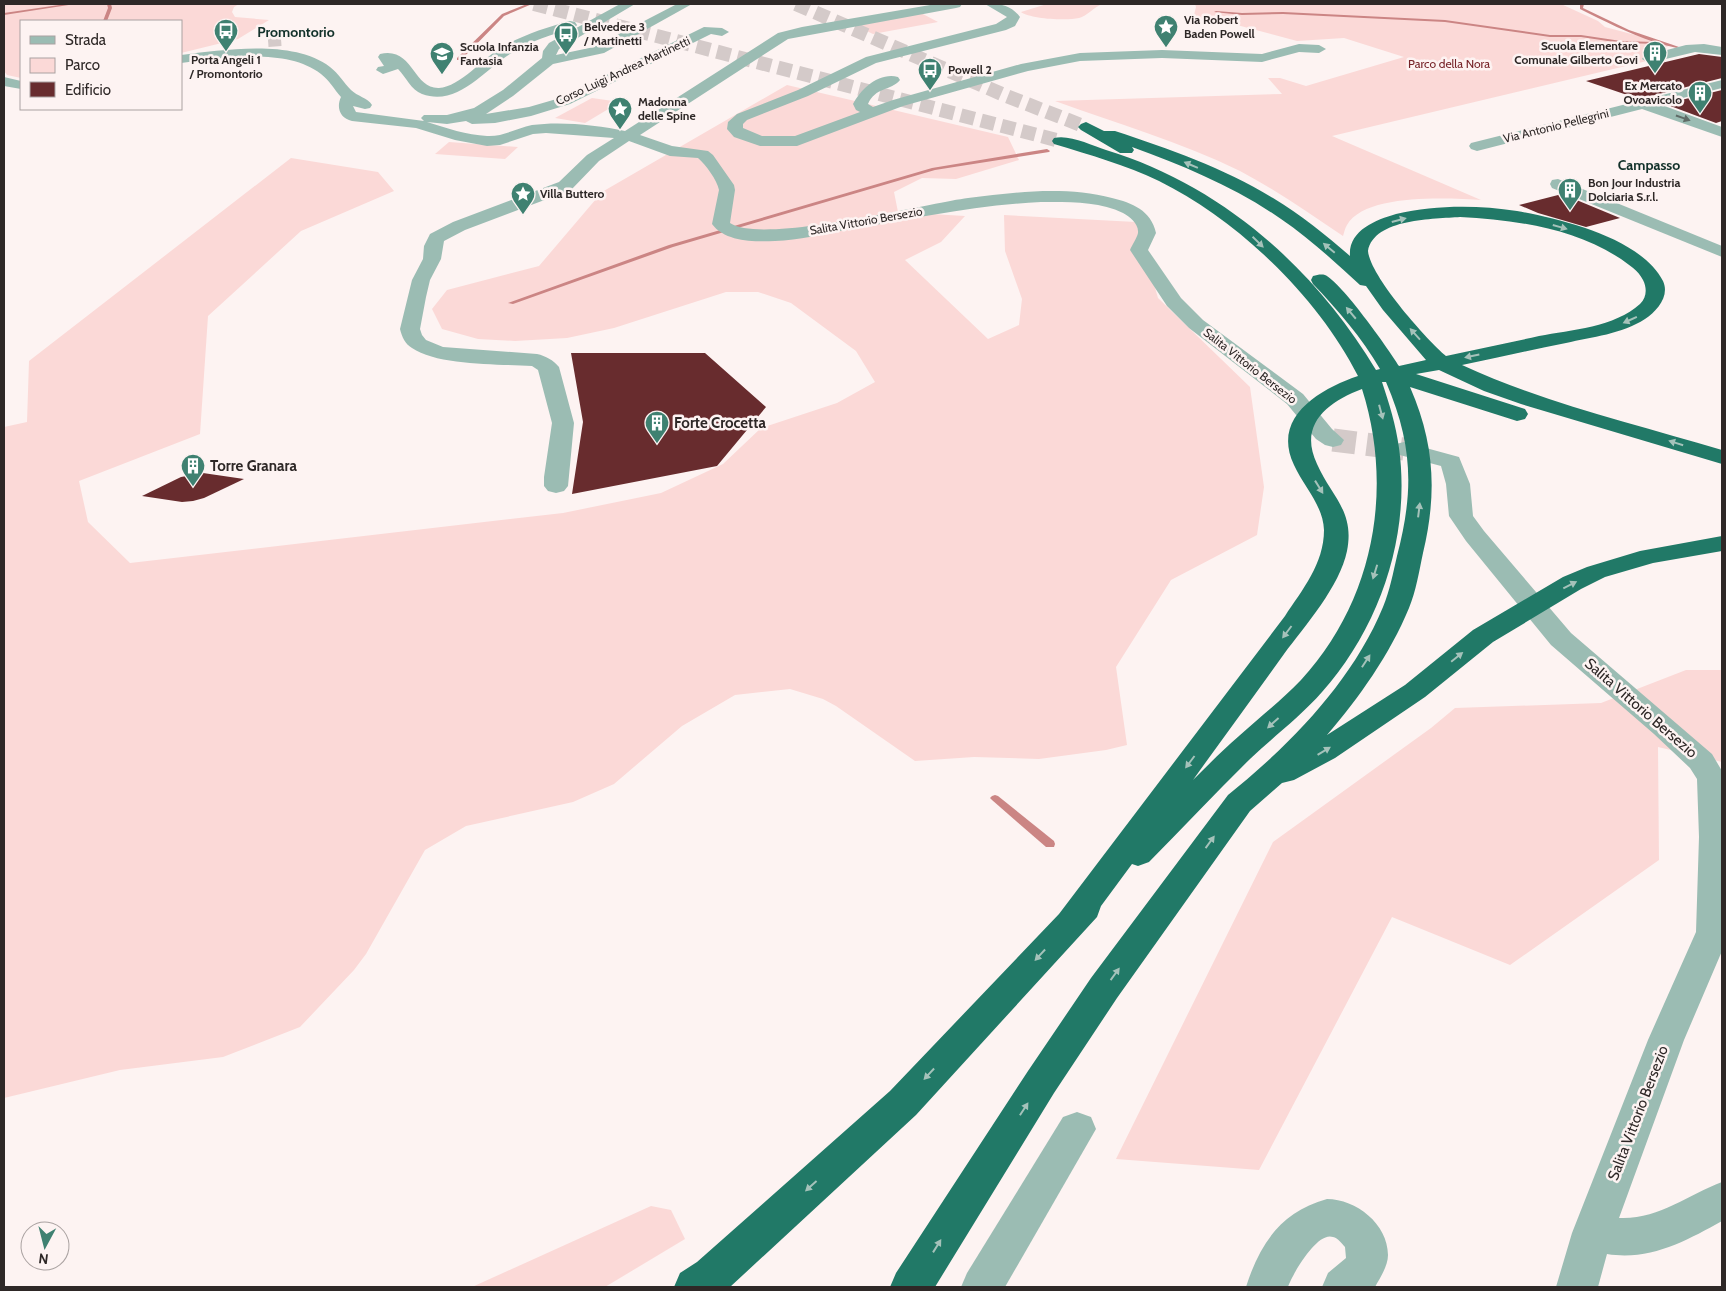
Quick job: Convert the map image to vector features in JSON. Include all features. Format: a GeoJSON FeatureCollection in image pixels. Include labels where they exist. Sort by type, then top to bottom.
{"type":"FeatureCollection","features":[{"type":"Feature","properties":{"kind":"highway"},"geometry":{"type":"LineString","coordinates":[[911,1287],[1036,1090],[1104,988],[1239,803],[1266,782],[1339,702],[1375,647],[1394,612],[1404,580],[1420,507],[1411,455],[1419,450],[1410,415],[1397,381],[1373,342],[1351,312],[1299,257],[1270,233],[1191,181],[1134,154],[1086,127],[1151,148],[1248,192],[1285,214],[1317,238],[1379,292],[1437,359],[1488,385],[1524,407],[1722,476]]}},
{"type":"Feature","properties":{"kind":"highway"},"geometry":{"type":"LineString","coordinates":[[695,1287],[712,1276],[903,1103],[1073,919],[1232,760],[1309,690],[1349,632],[1366,600],[1377,569],[1387,524],[1390,497],[1390,470],[1382,414],[1371,380],[1356,355],[1327,314],[1290,273],[1250,234],[1180,185],[1128,161],[1060,141],[1130,175],[1179,202],[1233,239],[1280,283],[1333,339],[1365,362],[1421,384],[1524,407],[1722,457]]}},
{"type":"Feature","properties":{"kind":"highway"},"geometry":{"type":"LineString","coordinates":[[1073,919],[1295,621],[1325,575],[1335,550],[1337,530],[1333,508],[1304,461],[1299,443],[1302,426],[1312,410],[1321,401],[1347,386],[1379,376],[1618,325],[1641,315],[1654,302],[1656,288],[1649,274],[1620,250],[1574,231],[1520,218],[1465,213],[1416,216],[1378,227],[1363,238],[1358,252],[1360,261],[1379,292]]}},
{"type":"Feature","properties":{"kind":"highway"},"geometry":{"type":"LineString","coordinates":[[1266,782],[1324,751],[1415,691],[1483,636],[1572,583],[1596,572],[1649,556],[1722,544]]}},
{"type":"Feature","properties":{"kind":"street","name":"Corso Luigi Andrea Martinetti"},"geometry":{"type":"LineString","coordinates":[[464,122],[488,108],[549,60],[550,52],[554,46],[629,4]]}},
{"type":"Feature","properties":{"kind":"street"},"geometry":{"type":"LineString","coordinates":[[549,60],[599,50],[686,4]]}},
{"type":"Feature","properties":{"kind":"street"},"geometry":{"type":"LineString","coordinates":[[556,486],[563,422],[548,367],[537,360],[450,355],[428,349],[418,344],[412,337],[410,329],[416,297],[421,280],[432,260],[433,246],[436,238],[459,226],[565,186],[593,158],[788,34],[956,4]]}},
{"type":"Feature","properties":{"kind":"street"},"geometry":{"type":"LineString","coordinates":[[991,4],[1012,14],[1014,17],[1012,21],[1000,27],[872,60],[803,92],[742,117],[734,126],[740,134],[754,140],[790,142],[803,139],[871,112],[906,101],[1026,67],[1080,57],[1162,54],[1262,58],[1298,48],[1319,49]]}},
{"type":"Feature","properties":{"kind":"street","name":"Corso Luigi Andrea Martinetti"},"geometry":{"type":"LineString","coordinates":[[383,70],[392,68],[385,57],[393,57],[406,68],[412,80],[428,91],[462,92],[481,68],[520,44],[564,27],[604,18]]}},
{"type":"Feature","properties":{"kind":"street","name":"Corso Luigi Andrea Martinetti"},"geometry":{"type":"LineString","coordinates":[[182,59],[225,55],[290,55],[314,64],[326,71],[348,97],[361,104],[380,110],[442,121],[464,122],[495,118],[565,101],[709,30],[722,32]]}},
{"type":"Feature","properties":{"kind":"street"},"geometry":{"type":"LineString","coordinates":[[182,59],[222,47],[260,40]]}},
{"type":"Feature","properties":{"kind":"street"},"geometry":{"type":"LineString","coordinates":[[1649,59],[1693,48],[1712,48],[1722,51]]}},
{"type":"Feature","properties":{"kind":"street"},"geometry":{"type":"LineString","coordinates":[[4,80],[8,83],[20,85]]}},
{"type":"Feature","properties":{"kind":"street"},"geometry":{"type":"LineString","coordinates":[[871,112],[862,109],[861,101],[873,86],[893,80]]}},
{"type":"Feature","properties":{"kind":"street","name":"Via Antonio Pellegrini"},"geometry":{"type":"LineString","coordinates":[[1477,146],[1722,84]]}},
{"type":"Feature","properties":{"kind":"street","name":"Salita Vittorio Bersezio"},"geometry":{"type":"LineString","coordinates":[[348,97],[345,103],[348,114],[356,117],[417,124],[455,135],[487,141],[510,138],[531,130],[552,128],[594,130],[629,136],[670,151],[691,152],[705,156],[726,185],[727,190],[721,224],[728,230],[744,234],[768,236],[795,234],[1010,199],[1087,198],[1126,208],[1143,219],[1147,233],[1138,250],[1174,302],[1196,324],[1295,399],[1324,434],[1333,440]]}},
{"type":"Feature","properties":{"kind":"street"},"geometry":{"type":"LineString","coordinates":[[1643,104],[1722,132]]}},
{"type":"Feature","properties":{"kind":"street"},"geometry":{"type":"LineString","coordinates":[[1558,184],[1722,252]]}},
{"type":"Feature","properties":{"kind":"street","name":"Salita Vittorio Bersezio"},"geometry":{"type":"LineString","coordinates":[[1411,455],[1451,462],[1458,484],[1461,516],[1475,536],[1561,639],[1702,761],[1712,779],[1715,837],[1714,932],[1666,1040],[1593,1233]]}},
{"type":"Feature","properties":{"kind":"street"},"geometry":{"type":"LineString","coordinates":[[982,1287],[1078,1129]]}},
{"type":"Feature","properties":{"kind":"street"},"geometry":{"type":"LineString","coordinates":[[1577,1287],[1593,1233],[1620,1237],[1644,1236],[1722,1200]]}},
{"type":"Feature","properties":{"kind":"street"},"geometry":{"type":"LineString","coordinates":[[1267,1287],[1289,1244],[1310,1224],[1329,1217],[1341,1220],[1359,1231],[1367,1247],[1362,1271],[1355,1279],[1342,1287]]}},
{"type":"Feature","properties":{"kind":"green space"},"geometry":{"type":"Polygon","coordinates":[[[4,4],[239,4],[234,7],[232,12],[235,17],[269,20],[238,39],[182,53],[182,20],[20,20],[20,78],[7,75],[4,71],[4,4]]]}},
{"type":"Feature","properties":{"kind":"green space"},"geometry":{"type":"Polygon","coordinates":[[[1047,4],[1102,4],[1082,17],[1073,19],[1040,18],[1021,12],[1047,4]]]}},
{"type":"Feature","properties":{"kind":"green space","name":"Parco della Nora"},"geometry":{"type":"Polygon","coordinates":[[[1195,4],[1561,4],[1598,21],[1605,27],[1673,45],[1644,53],[1651,60],[1332,136],[1481,200],[1429,199],[1389,202],[1371,207],[1357,215],[1347,225],[1343,236],[1240,171],[1172,142],[1055,101],[1282,94],[1268,78],[1280,78],[1306,86],[1404,57],[1344,38],[1297,41],[1218,20],[1200,19],[1194,15],[1195,4]]]}},
{"type":"Feature","properties":{"kind":"green space"},"geometry":{"type":"Polygon","coordinates":[[[921,13],[938,22],[873,34],[852,24],[921,13]]]}},
{"type":"Feature","properties":{"kind":"green space"},"geometry":{"type":"Polygon","coordinates":[[[787,85],[1008,137],[1019,160],[956,179],[922,178],[894,192],[898,212],[965,216],[941,242],[905,260],[988,339],[1019,325],[1022,299],[1005,251],[1004,215],[1136,222],[1158,298],[1250,387],[1264,487],[1257,535],[1171,580],[1116,667],[1127,745],[1106,750],[1039,759],[974,757],[915,761],[823,699],[790,689],[735,695],[682,726],[614,784],[573,802],[466,826],[425,850],[366,954],[354,970],[300,1027],[223,1057],[120,1070],[4,1098],[4,427],[27,422],[29,361],[291,158],[378,172],[394,191],[301,231],[208,316],[200,434],[79,481],[88,522],[130,563],[563,513],[661,493],[723,464],[761,428],[837,403],[875,382],[856,351],[791,303],[758,292],[726,292],[614,328],[567,338],[515,341],[478,339],[442,329],[432,309],[447,290],[539,266],[602,192],[787,85]]]}},
{"type":"Feature","properties":{"kind":"green space"},"geometry":{"type":"Polygon","coordinates":[[[592,98],[620,102],[585,123],[555,118],[592,98]]]}},
{"type":"Feature","properties":{"kind":"green space"},"geometry":{"type":"Polygon","coordinates":[[[449,142],[518,147],[505,159],[435,154],[449,142]]]}},
{"type":"Feature","properties":{"kind":"green space"},"geometry":{"type":"Polygon","coordinates":[[[1686,670],[1722,670],[1722,762],[1658,747],[1659,860],[1510,965],[1392,917],[1259,1170],[1116,1159],[1273,842],[1431,728],[1455,708],[1601,703],[1686,670]]]}},
{"type":"Feature","properties":{"kind":"green space"},"geometry":{"type":"Polygon","coordinates":[[[651,1206],[671,1210],[685,1239],[605,1287],[472,1287],[651,1206]]]}},
{"type":"Feature","properties":{"kind":"building","name":"Scuola Elementare Comunale Gilberto Govi"},"geometry":{"type":"Polygon","coordinates":[[[1699,54],[1722,57],[1722,78],[1639,99],[1586,81],[1699,54]]]}},
{"type":"Feature","properties":{"kind":"building","name":"Ex Mercato Ovoavicolo"},"geometry":{"type":"Polygon","coordinates":[[[1722,90],[1722,121],[1716,123],[1665,104],[1722,90]]]}},
{"type":"Feature","properties":{"kind":"building","name":"Bon Jour Industria Dolciaria S.r.l."},"geometry":{"type":"Polygon","coordinates":[[[1562,194],[1620,218],[1586,227],[1538,213],[1519,205],[1562,194]]]}},
{"type":"Feature","properties":{"kind":"building","name":"Forte Crocetta"},"geometry":{"type":"Polygon","coordinates":[[[571,353],[705,353],[766,407],[717,466],[572,494],[583,422],[571,353]]]}},
{"type":"Feature","properties":{"kind":"building","name":"Torre Granara"},"geometry":{"type":"Polygon","coordinates":[[[203,473],[244,479],[204,498],[193,501],[182,502],[142,496],[181,477],[203,473]]]}},
{"type":"Feature","properties":{"kind":"waterway"},"geometry":{"type":"LineString","coordinates":[[4,14],[73,4]]}},
{"type":"Feature","properties":{"kind":"waterway"},"geometry":{"type":"LineString","coordinates":[[105,20],[110,8],[109,4]]}},
{"type":"Feature","properties":{"kind":"waterway"},"geometry":{"type":"LineString","coordinates":[[459,59],[503,15],[530,4]]}},
{"type":"Feature","properties":{"kind":"waterway"},"geometry":{"type":"LineString","coordinates":[[1582,4],[1581,8],[1616,25],[1652,40],[1677,47]]}},
{"type":"Feature","properties":{"kind":"waterway"},"geometry":{"type":"LineString","coordinates":[[1216,12],[1242,14],[1283,13],[1445,21],[1550,36],[1581,36],[1621,42],[1658,43]]}},
{"type":"Feature","properties":{"kind":"waterway"},"geometry":{"type":"LineString","coordinates":[[511,303],[671,246],[934,169],[1047,151]]}},
{"type":"Feature","properties":{"kind":"waterway"},"geometry":{"type":"LineString","coordinates":[[995,798],[1050,844]]}},
{"type":"Feature","properties":{"kind":"tunnel"},"geometry":{"type":"LineString","coordinates":[[534,4],[1060,141]]}},
{"type":"Feature","properties":{"kind":"tunnel"},"geometry":{"type":"LineString","coordinates":[[796,4],[1004,95],[1086,127]]}},
{"type":"Feature","properties":{"kind":"tunnel"},"geometry":{"type":"LineString","coordinates":[[268,40],[281,39]]}},
{"type":"Feature","properties":{"kind":"tunnel"},"geometry":{"type":"LineString","coordinates":[[1333,440],[1404,449]]}},
{"type":"Feature","properties":{"kind":"place","name":"Via Robert Baden Powell"},"geometry":{"type":"Point","coordinates":[1166,48]}},
{"type":"Feature","properties":{"kind":"place","name":"Porta Angeli 1 / Promontorio"},"geometry":{"type":"Point","coordinates":[226,52]}},
{"type":"Feature","properties":{"kind":"place","name":"Belvedere 3 / Martinetti"},"geometry":{"type":"Point","coordinates":[566,55]}},
{"type":"Feature","properties":{"kind":"place","name":"Scuola Elementare Comunale Gilberto Govi"},"geometry":{"type":"Point","coordinates":[1655,74]}},
{"type":"Feature","properties":{"kind":"place","name":"Scuola Infanzia Fantasia"},"geometry":{"type":"Point","coordinates":[442,75]}},
{"type":"Feature","properties":{"kind":"place","name":"Powell 2"},"geometry":{"type":"Point","coordinates":[930,91]}},
{"type":"Feature","properties":{"kind":"place","name":"Ex Mercato Ovoavicolo"},"geometry":{"type":"Point","coordinates":[1700,114]}},
{"type":"Feature","properties":{"kind":"place","name":"Madonna delle Spine"},"geometry":{"type":"Point","coordinates":[620,130]}},
{"type":"Feature","properties":{"kind":"place","name":"Bon Jour Industria Dolciaria S.r.l."},"geometry":{"type":"Point","coordinates":[1570,211]}},
{"type":"Feature","properties":{"kind":"place","name":"Villa Buttero"},"geometry":{"type":"Point","coordinates":[523,215]}},
{"type":"Feature","properties":{"kind":"place","name":"Forte Crocetta"},"geometry":{"type":"Point","coordinates":[657,444]}},
{"type":"Feature","properties":{"kind":"place","name":"Torre Granara"},"geometry":{"type":"Point","coordinates":[193,487]}},
{"type":"Feature","properties":{"kind":"district","name":"Promontorio"},"geometry":{"type":"Point","coordinates":[296,32]}},
{"type":"Feature","properties":{"kind":"district","name":"Campasso"},"geometry":{"type":"Point","coordinates":[1649,165]}}]}
